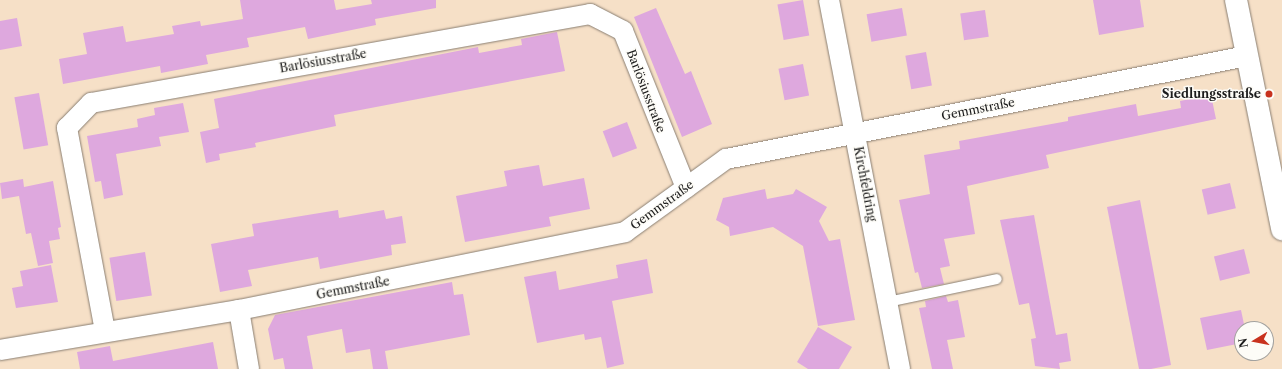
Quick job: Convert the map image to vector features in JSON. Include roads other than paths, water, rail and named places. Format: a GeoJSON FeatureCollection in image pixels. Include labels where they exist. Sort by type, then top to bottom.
{"type":"FeatureCollection","features":[{"type":"Feature","properties":{"kind":"street","name":"Kirchfeldring"},"geometry":{"type":"LineString","coordinates":[[829,0],[900,369]]}},
{"type":"Feature","properties":{"kind":"street"},"geometry":{"type":"LineString","coordinates":[[1236,0],[1282,229]]}},
{"type":"Feature","properties":{"kind":"street","name":"Barlösiusstraße"},"geometry":{"type":"LineString","coordinates":[[105,331],[67,128],[91,103],[590,14],[623,31],[686,188]]}},
{"type":"Feature","properties":{"kind":"street","name":"Gemmstraße"},"geometry":{"type":"LineString","coordinates":[[0,350],[105,331],[239,310],[625,232],[726,159],[1247,56]]}},
{"type":"Feature","properties":{"kind":"street"},"geometry":{"type":"LineString","coordinates":[[239,310],[249,369]]}},
{"type":"Feature","properties":{"kind":"lane"},"geometry":{"type":"LineString","coordinates":[[887,302],[997,279]]}},
{"type":"Feature","properties":{"kind":"place","name":"Siedlungsstraße"},"geometry":{"type":"Point","coordinates":[1269,94]}}]}
